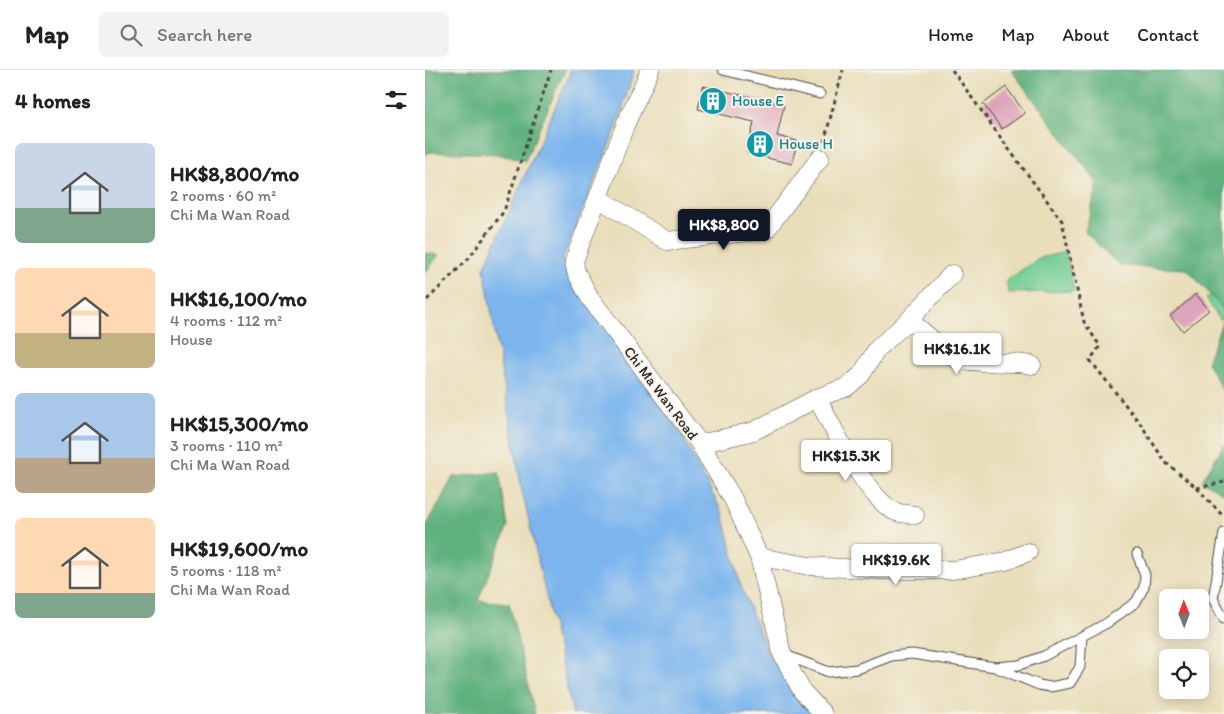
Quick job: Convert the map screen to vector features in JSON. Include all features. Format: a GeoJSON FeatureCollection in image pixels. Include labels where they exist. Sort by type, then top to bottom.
{"type":"FeatureCollection","features":[{"type":"Feature","properties":{"kind":"street","name":"Chi Ma Wan Road"},"geometry":{"type":"LineString","coordinates":[[650,70],[626,123],[573,261],[576,272],[590,298],[700,444],[733,499],[759,557],[783,654],[802,691],[823,714]]}},
{"type":"Feature","properties":{"kind":"street"},"geometry":{"type":"LineString","coordinates":[[598,198],[667,241],[766,230],[820,158]]}},
{"type":"Feature","properties":{"kind":"street"},"geometry":{"type":"LineString","coordinates":[[700,444],[754,431],[817,398],[847,387],[861,375],[877,349],[909,320],[952,274]]}},
{"type":"Feature","properties":{"kind":"street"},"geometry":{"type":"LineString","coordinates":[[909,320],[956,359],[1032,365]]}},
{"type":"Feature","properties":{"kind":"street"},"geometry":{"type":"LineString","coordinates":[[817,398],[859,473],[881,501],[897,512],[915,515]]}},
{"type":"Feature","properties":{"kind":"street"},"geometry":{"type":"LineString","coordinates":[[759,557],[809,566],[880,570],[953,570],[1006,561],[1028,552]]}},
{"type":"Feature","properties":{"kind":"lane"},"geometry":{"type":"LineString","coordinates":[[723,70],[820,94]]}},
{"type":"Feature","properties":{"kind":"lane"},"geometry":{"type":"LineString","coordinates":[[1224,533],[1213,599],[1224,619]]}},
{"type":"Feature","properties":{"kind":"lane"},"geometry":{"type":"LineString","coordinates":[[995,667],[1019,665],[1044,656],[1107,623],[1136,602],[1144,587],[1145,575],[1137,554]]}},
{"type":"Feature","properties":{"kind":"lane"},"geometry":{"type":"LineString","coordinates":[[783,654],[829,672],[857,669],[891,656],[912,654],[995,667],[1039,685],[1050,687],[1062,686],[1070,682],[1080,667],[1082,636]]}},
{"type":"Feature","properties":{"kind":"path"},"geometry":{"type":"LineString","coordinates":[[427,300],[468,259],[504,211],[551,70]]}},
{"type":"Feature","properties":{"kind":"path"},"geometry":{"type":"LineString","coordinates":[[820,158],[843,70]]}},
{"type":"Feature","properties":{"kind":"path"},"geometry":{"type":"LineString","coordinates":[[952,70],[1062,221],[1084,322],[1100,346],[1090,360],[1142,426],[1165,462],[1197,488],[1224,517]]}},
{"type":"Feature","properties":{"kind":"path"},"geometry":{"type":"LineString","coordinates":[[1197,488],[1224,482]]}},
{"type":"Feature","properties":{"kind":"green space"},"geometry":{"type":"Polygon","coordinates":[[[425,70],[565,70],[525,161],[497,154],[432,152],[425,154],[425,70]]]}},
{"type":"Feature","properties":{"kind":"green space"},"geometry":{"type":"Polygon","coordinates":[[[1011,70],[1224,70],[1224,310],[1187,269],[1120,266],[1085,232],[1098,184],[1011,70]]]}},
{"type":"Feature","properties":{"kind":"green space"},"geometry":{"type":"Polygon","coordinates":[[[1066,252],[1074,291],[1009,293],[1006,281],[1039,258],[1066,252]]]}},
{"type":"Feature","properties":{"kind":"green space"},"geometry":{"type":"Polygon","coordinates":[[[425,253],[439,255],[425,273],[425,253]]]}},
{"type":"Feature","properties":{"kind":"green space"},"geometry":{"type":"Polygon","coordinates":[[[1224,281],[1224,318],[1220,320],[1206,298],[1213,294],[1224,281]]]}},
{"type":"Feature","properties":{"kind":"green space"},"geometry":{"type":"Polygon","coordinates":[[[1224,318],[1224,393],[1207,362],[1224,318]]]}},
{"type":"Feature","properties":{"kind":"green space"},"geometry":{"type":"Polygon","coordinates":[[[1224,444],[1224,494],[1202,481],[1224,444]]]}},
{"type":"Feature","properties":{"kind":"green space"},"geometry":{"type":"Polygon","coordinates":[[[499,472],[508,526],[478,600],[509,603],[535,714],[425,714],[425,529],[453,477],[499,472]]]}},
{"type":"Feature","properties":{"kind":"water"},"geometry":{"type":"Polygon","coordinates":[[[570,70],[634,70],[617,126],[562,260],[618,348],[680,432],[723,514],[741,586],[769,656],[814,714],[573,714],[521,486],[484,268],[570,70]]]}},
{"type":"Feature","properties":{"kind":"building"},"geometry":{"type":"Polygon","coordinates":[[[703,86],[784,105],[777,136],[797,141],[792,164],[747,153],[754,122],[698,109],[703,86]]]}},
{"type":"Feature","properties":{"kind":"building"},"geometry":{"type":"Polygon","coordinates":[[[1006,87],[1025,113],[1002,129],[983,104],[1006,87]]]}},
{"type":"Feature","properties":{"kind":"building"},"geometry":{"type":"Polygon","coordinates":[[[1196,294],[1209,310],[1183,331],[1170,316],[1196,294]]]}},
{"type":"Feature","properties":{"kind":"place","name":"House E"},"geometry":{"type":"Point","coordinates":[713,101]}},
{"type":"Feature","properties":{"kind":"place","name":"House H"},"geometry":{"type":"Point","coordinates":[760,144]}}]}
